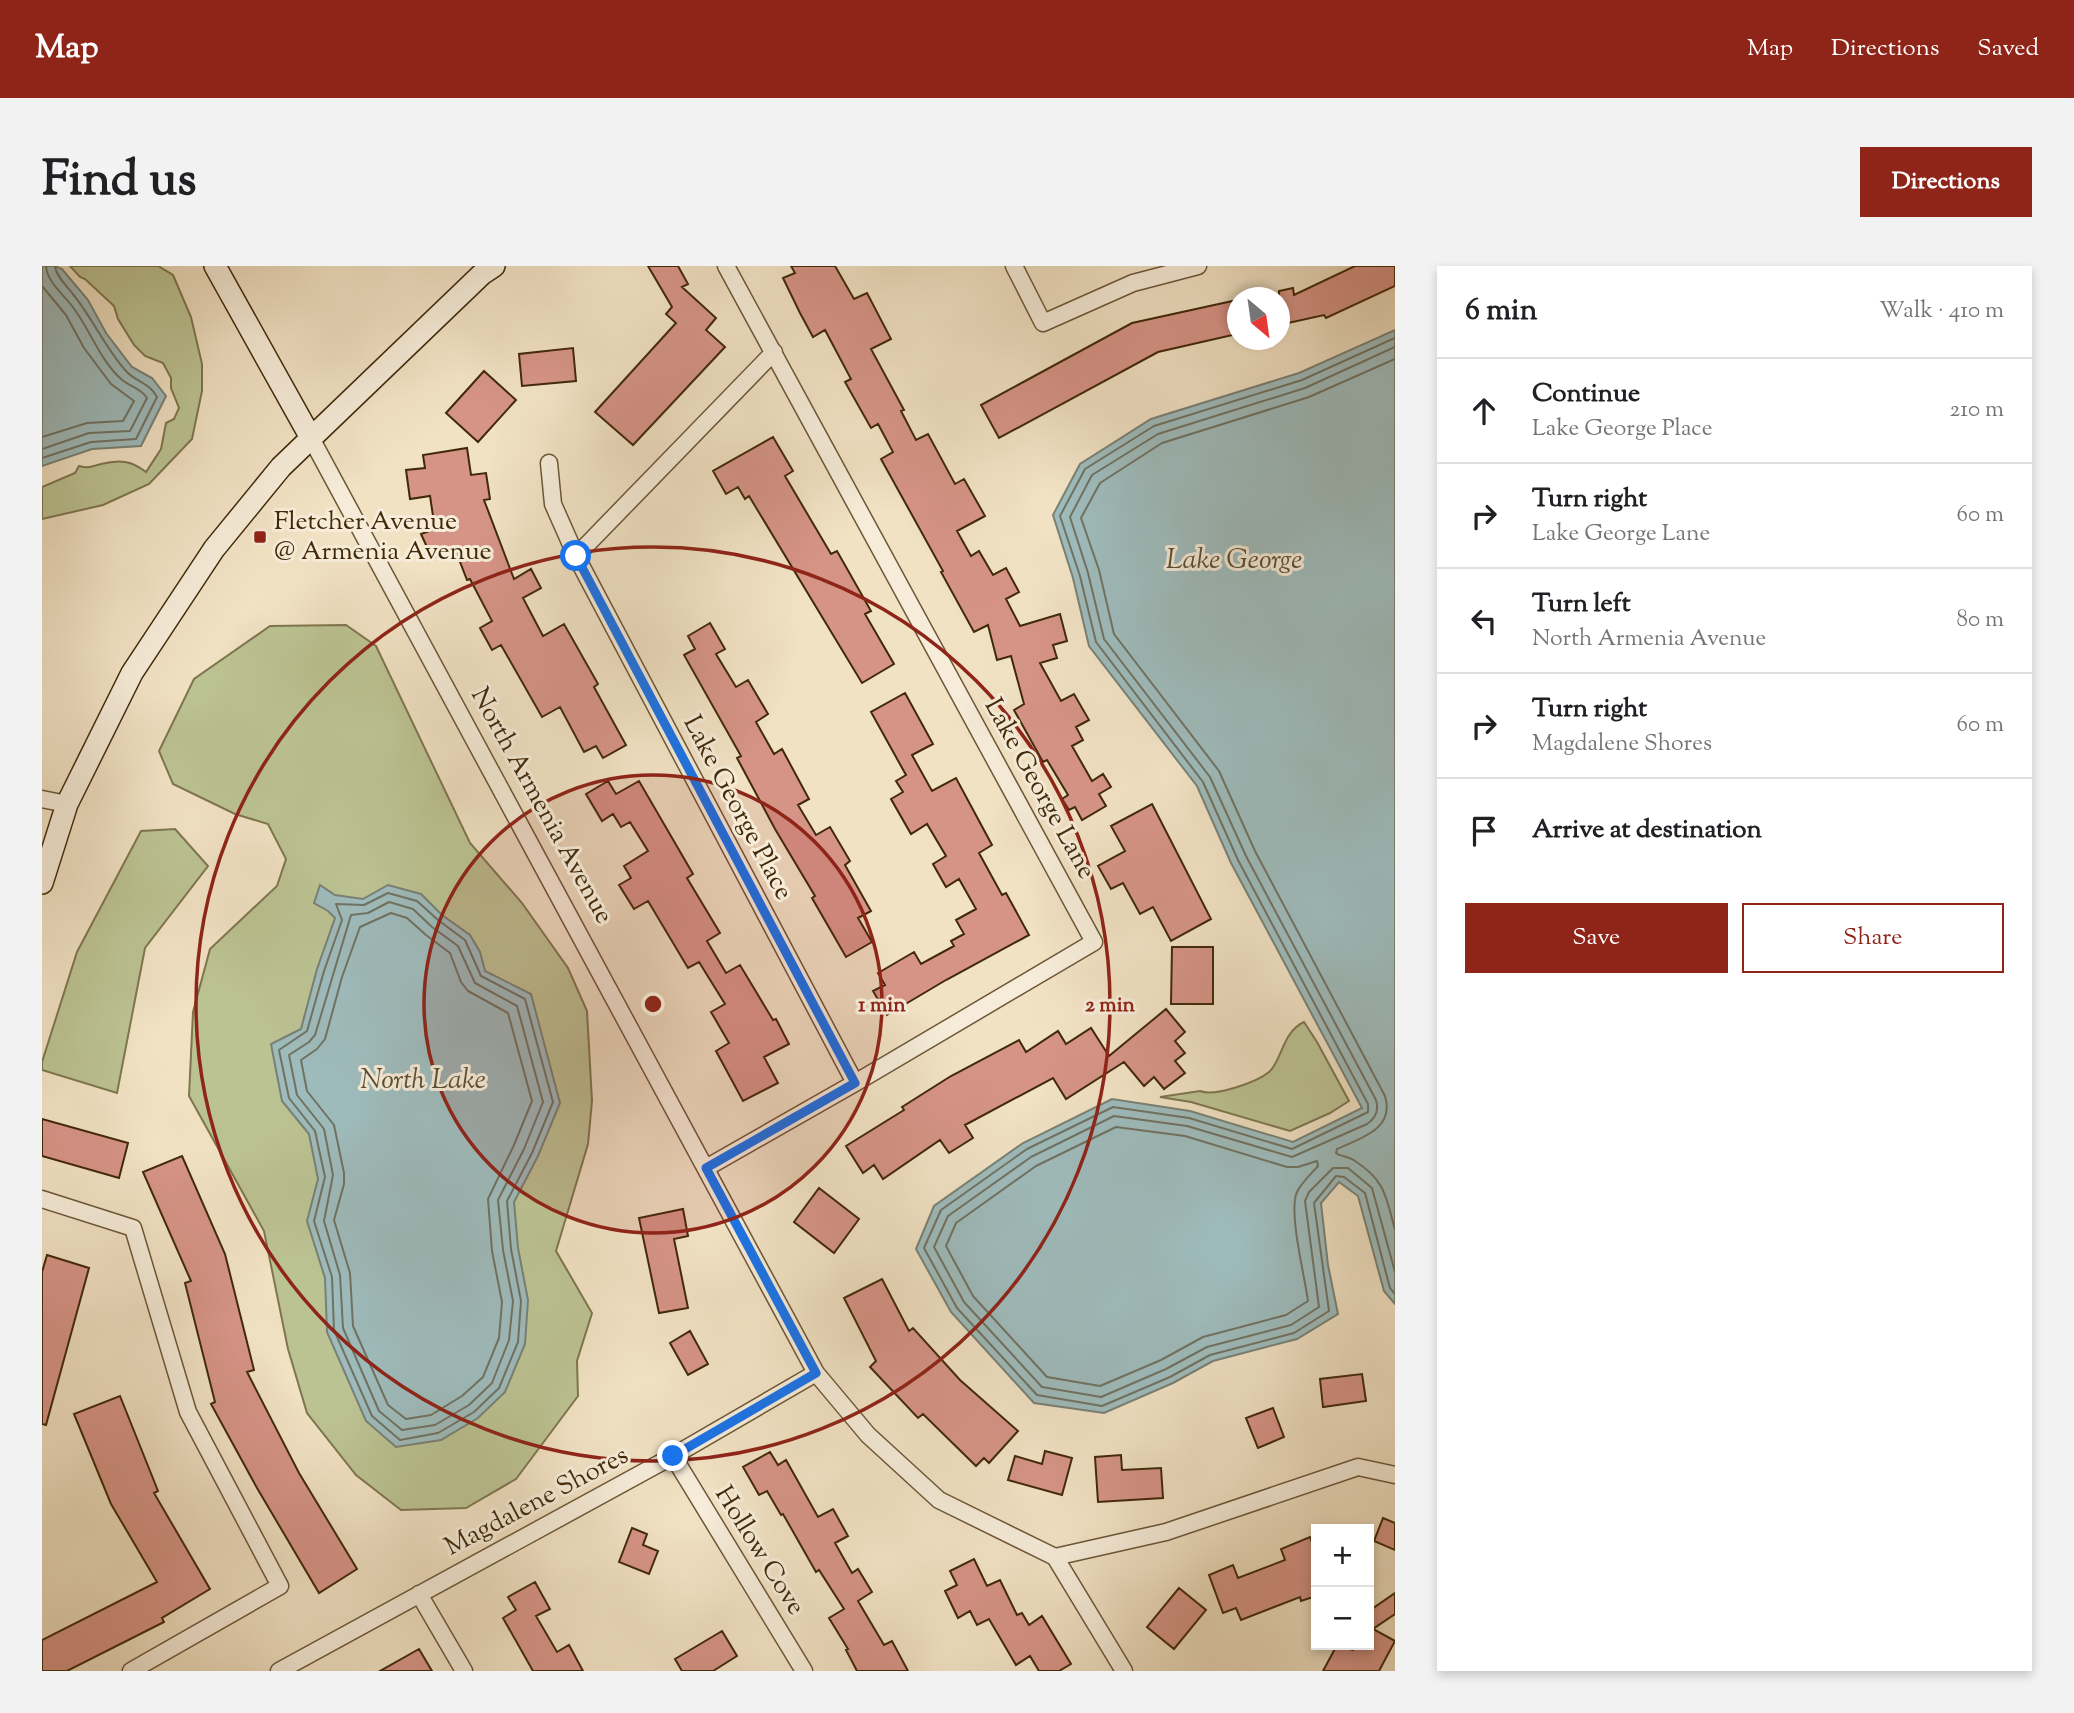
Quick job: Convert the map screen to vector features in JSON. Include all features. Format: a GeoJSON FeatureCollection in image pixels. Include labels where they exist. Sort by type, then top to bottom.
{"type":"FeatureCollection","features":[{"type":"Feature","properties":{"kind":"main road","name":"North Armenia Avenue"},"geometry":{"type":"LineString","coordinates":[[215,266],[311,438]]}},
{"type":"Feature","properties":{"kind":"main road"},"geometry":{"type":"LineString","coordinates":[[42,883],[67,804],[132,673],[214,549],[281,467],[482,274],[494,266]]}},
{"type":"Feature","properties":{"kind":"street","name":"Lake George Lane"},"geometry":{"type":"LineString","coordinates":[[706,1168],[1094,942],[726,266]]}},
{"type":"Feature","properties":{"kind":"street"},"geometry":{"type":"LineString","coordinates":[[1014,266],[1043,323],[1133,283],[1198,266]]}},
{"type":"Feature","properties":{"kind":"street"},"geometry":{"type":"LineString","coordinates":[[576,556],[774,352]]}},
{"type":"Feature","properties":{"kind":"street","name":"North Armenia Avenue"},"geometry":{"type":"LineString","coordinates":[[311,438],[816,1373],[868,1435],[939,1500],[1055,1557]]}},
{"type":"Feature","properties":{"kind":"street","name":"Lake George Place"},"geometry":{"type":"LineString","coordinates":[[549,463],[553,504],[576,556],[855,1083]]}},
{"type":"Feature","properties":{"kind":"street"},"geometry":{"type":"LineString","coordinates":[[42,799],[67,804]]}},
{"type":"Feature","properties":{"kind":"street"},"geometry":{"type":"LineString","coordinates":[[42,1199],[133,1228],[188,1412],[280,1587],[131,1671]]}},
{"type":"Feature","properties":{"kind":"street","name":"Magdalene Shores"},"geometry":{"type":"LineString","coordinates":[[279,1671],[673,1456],[816,1373]]}},
{"type":"Feature","properties":{"kind":"street","name":"Hollow Cove"},"geometry":{"type":"LineString","coordinates":[[673,1456],[804,1671]]}},
{"type":"Feature","properties":{"kind":"street"},"geometry":{"type":"LineString","coordinates":[[1125,1671],[1055,1557],[1166,1532],[1358,1467],[1395,1475]]}},
{"type":"Feature","properties":{"kind":"street"},"geometry":{"type":"LineString","coordinates":[[419,1594],[464,1671]]}},
{"type":"Feature","properties":{"kind":"green space"},"geometry":{"type":"Polygon","coordinates":[[[70,266],[158,266],[173,275],[191,317],[202,364],[202,391],[192,439],[149,484],[103,505],[42,519],[42,487],[75,473],[79,466],[120,461],[136,465],[146,472],[161,449],[166,423],[174,419],[179,408],[171,388],[171,378],[163,363],[145,356],[134,345],[118,319],[114,306],[70,266]]]}},
{"type":"Feature","properties":{"kind":"green space"},"geometry":{"type":"Polygon","coordinates":[[[346,625],[376,646],[470,843],[522,903],[568,968],[587,1011],[592,1101],[588,1144],[556,1251],[592,1313],[577,1361],[578,1396],[516,1479],[466,1508],[401,1510],[356,1475],[307,1413],[288,1349],[264,1231],[189,1096],[193,1012],[210,949],[277,886],[286,859],[268,824],[235,814],[173,784],[159,751],[194,679],[270,626],[346,625]]]}},
{"type":"Feature","properties":{"kind":"green space"},"geometry":{"type":"Polygon","coordinates":[[[175,829],[208,866],[145,948],[117,1093],[42,1070],[42,1062],[77,952],[141,831],[175,829]]]}},
{"type":"Feature","properties":{"kind":"green space"},"geometry":{"type":"Polygon","coordinates":[[[1304,1022],[1349,1101],[1330,1113],[1290,1131],[1191,1102],[1160,1097],[1225,1090],[1263,1076],[1273,1067],[1291,1032],[1304,1022]]]}},
{"type":"Feature","properties":{"kind":"water"},"geometry":{"type":"Polygon","coordinates":[[[42,266],[62,269],[88,300],[106,333],[132,367],[152,378],[166,396],[141,446],[92,449],[42,466],[42,266]]]}},
{"type":"Feature","properties":{"kind":"water","name":"Lake George"},"geometry":{"type":"Polygon","coordinates":[[[1395,330],[1395,1304],[1384,1291],[1358,1196],[1339,1182],[1321,1203],[1328,1265],[1338,1314],[1297,1339],[1213,1361],[1173,1383],[1104,1413],[1034,1403],[951,1312],[916,1249],[934,1206],[1023,1143],[1112,1099],[1190,1111],[1293,1142],[1362,1108],[1231,863],[1197,786],[1089,646],[1073,578],[1053,515],[1080,464],[1151,419],[1299,373],[1395,330]]]}},
{"type":"Feature","properties":{"kind":"water","name":"North Lake"},"geometry":{"type":"Polygon","coordinates":[[[320,885],[335,895],[363,899],[388,885],[421,894],[442,915],[470,935],[480,952],[485,971],[531,994],[560,1103],[538,1156],[514,1202],[518,1248],[528,1300],[525,1344],[505,1392],[478,1418],[441,1440],[396,1447],[366,1421],[327,1332],[325,1278],[307,1221],[318,1179],[309,1134],[282,1101],[271,1044],[301,1029],[317,969],[335,918],[314,903],[320,885]]]}},
{"type":"Feature","properties":{"kind":"building"},"geometry":{"type":"Polygon","coordinates":[[[648,266],[678,266],[688,284],[682,287],[716,318],[706,330],[725,347],[633,445],[595,412],[676,323],[666,314],[672,307],[648,266]]]}},
{"type":"Feature","properties":{"kind":"building"},"geometry":{"type":"Polygon","coordinates":[[[791,266],[835,266],[854,299],[867,293],[891,339],[871,349],[904,410],[901,411],[916,440],[928,434],[955,484],[964,479],[985,516],[957,531],[971,556],[979,551],[993,575],[1006,568],[1019,592],[1006,599],[1020,626],[1060,614],[1067,641],[1053,645],[1057,658],[1040,663],[1061,701],[1074,694],[1089,720],[1076,727],[1083,740],[1072,746],[1092,781],[1103,774],[1111,787],[1099,794],[1106,806],[1082,820],[1075,807],[1069,810],[1062,799],[1068,795],[1047,760],[1043,762],[1014,710],[1024,704],[1011,656],[997,660],[988,625],[974,632],[881,459],[893,452],[878,424],[871,428],[845,382],[851,379],[825,330],[813,337],[800,313],[783,278],[795,273],[791,266]]]}},
{"type":"Feature","properties":{"kind":"building"},"geometry":{"type":"Polygon","coordinates":[[[1355,266],[1395,266],[1395,286],[1326,318],[1324,315],[1290,323],[1290,289],[1293,288],[1294,295],[1355,266]]]}},
{"type":"Feature","properties":{"kind":"building"},"geometry":{"type":"Polygon","coordinates":[[[1227,302],[1227,336],[1158,352],[999,438],[981,405],[1132,323],[1227,302]]]}},
{"type":"Feature","properties":{"kind":"building"},"geometry":{"type":"Polygon","coordinates":[[[573,348],[576,381],[522,386],[519,354],[573,348]]]}},
{"type":"Feature","properties":{"kind":"building"},"geometry":{"type":"Polygon","coordinates":[[[484,371],[516,400],[478,442],[446,413],[484,371]]]}},
{"type":"Feature","properties":{"kind":"building"},"geometry":{"type":"Polygon","coordinates":[[[773,437],[793,471],[785,476],[831,554],[837,551],[871,611],[865,614],[894,664],[862,683],[749,496],[745,499],[738,487],[726,494],[713,471],[773,437]]]}},
{"type":"Feature","properties":{"kind":"building"},"geometry":{"type":"Polygon","coordinates":[[[467,448],[471,475],[486,473],[490,499],[484,500],[514,579],[531,569],[541,588],[523,598],[543,636],[564,624],[598,684],[594,687],[626,745],[603,758],[596,746],[584,752],[560,707],[542,717],[501,645],[492,650],[480,628],[492,621],[470,579],[467,580],[455,549],[432,558],[421,534],[435,529],[430,496],[410,499],[406,470],[425,468],[423,455],[467,448]]]}},
{"type":"Feature","properties":{"kind":"building"},"geometry":{"type":"Polygon","coordinates":[[[710,623],[725,649],[716,654],[736,687],[748,680],[768,714],[756,722],[774,754],[782,749],[809,799],[798,805],[816,835],[830,827],[850,861],[845,865],[871,911],[858,918],[872,942],[846,957],[812,898],[815,896],[737,758],[741,756],[684,655],[695,649],[688,636],[710,623]]]}},
{"type":"Feature","properties":{"kind":"building"},"geometry":{"type":"Polygon","coordinates":[[[905,693],[933,744],[912,755],[932,791],[956,778],[992,845],[979,853],[1002,895],[1006,893],[1029,935],[887,1015],[873,991],[885,985],[878,973],[914,952],[921,964],[954,946],[951,941],[964,934],[956,920],[976,909],[959,879],[946,887],[933,864],[946,856],[927,824],[911,834],[891,799],[903,792],[896,781],[906,775],[871,712],[905,693]]]}},
{"type":"Feature","properties":{"kind":"building"},"geometry":{"type":"Polygon","coordinates":[[[608,781],[616,794],[639,781],[693,874],[687,878],[720,933],[707,941],[726,973],[740,965],[773,1020],[776,1019],[789,1044],[764,1057],[778,1083],[743,1101],[716,1051],[729,1043],[711,1012],[725,1004],[699,962],[688,968],[648,901],[634,909],[619,885],[631,878],[624,866],[648,851],[630,822],[621,827],[613,814],[602,821],[586,794],[608,781]]]}},
{"type":"Feature","properties":{"kind":"building"},"geometry":{"type":"Polygon","coordinates":[[[1152,804],[1211,919],[1171,941],[1153,907],[1140,914],[1123,883],[1111,889],[1098,866],[1125,851],[1111,826],[1152,804]]]}},
{"type":"Feature","properties":{"kind":"building"},"geometry":{"type":"Polygon","coordinates":[[[1172,947],[1213,947],[1213,1004],[1171,1004],[1172,947]]]}},
{"type":"Feature","properties":{"kind":"building"},"geometry":{"type":"Polygon","coordinates":[[[1166,1009],[1185,1032],[1175,1041],[1185,1053],[1175,1061],[1185,1073],[1164,1089],[1154,1077],[1144,1086],[1124,1062],[1066,1099],[1053,1078],[965,1125],[973,1138],[949,1153],[940,1140],[883,1179],[874,1165],[863,1173],[846,1146],[904,1110],[902,1107],[951,1076],[1019,1040],[1026,1052],[1058,1031],[1066,1044],[1091,1028],[1109,1056],[1166,1009]]]}},
{"type":"Feature","properties":{"kind":"building"},"geometry":{"type":"Polygon","coordinates":[[[42,1119],[128,1143],[119,1178],[42,1156],[42,1119]]]}},
{"type":"Feature","properties":{"kind":"building"},"geometry":{"type":"Polygon","coordinates":[[[182,1156],[225,1254],[254,1370],[247,1372],[299,1473],[357,1569],[319,1593],[211,1404],[215,1402],[185,1283],[191,1281],[143,1172],[182,1156]]]}},
{"type":"Feature","properties":{"kind":"building"},"geometry":{"type":"Polygon","coordinates":[[[819,1188],[859,1219],[834,1253],[794,1222],[819,1188]]]}},
{"type":"Feature","properties":{"kind":"building"},"geometry":{"type":"Polygon","coordinates":[[[683,1209],[688,1236],[674,1239],[688,1308],[659,1313],[639,1218],[683,1209]]]}},
{"type":"Feature","properties":{"kind":"building"},"geometry":{"type":"Polygon","coordinates":[[[47,1255],[89,1268],[46,1425],[42,1424],[42,1272],[47,1255]]]}},
{"type":"Feature","properties":{"kind":"building"},"geometry":{"type":"Polygon","coordinates":[[[882,1279],[909,1331],[913,1328],[960,1380],[1018,1431],[989,1463],[984,1458],[976,1466],[923,1414],[918,1418],[870,1367],[876,1361],[844,1298],[882,1279]]]}},
{"type":"Feature","properties":{"kind":"building"},"geometry":{"type":"Polygon","coordinates":[[[690,1331],[708,1364],[688,1375],[670,1343],[690,1331]]]}},
{"type":"Feature","properties":{"kind":"building"},"geometry":{"type":"Polygon","coordinates":[[[1362,1374],[1366,1401],[1323,1407],[1320,1379],[1362,1374]]]}},
{"type":"Feature","properties":{"kind":"building"},"geometry":{"type":"Polygon","coordinates":[[[120,1396],[158,1491],[154,1493],[210,1589],[162,1618],[164,1622],[67,1671],[42,1671],[42,1640],[157,1582],[111,1504],[74,1414],[120,1396]]]}},
{"type":"Feature","properties":{"kind":"building"},"geometry":{"type":"Polygon","coordinates":[[[1273,1408],[1284,1437],[1258,1448],[1246,1418],[1273,1408]]]}},
{"type":"Feature","properties":{"kind":"building"},"geometry":{"type":"Polygon","coordinates":[[[1045,1451],[1072,1458],[1062,1495],[1008,1480],[1015,1456],[1042,1464],[1045,1451]]]}},
{"type":"Feature","properties":{"kind":"building"},"geometry":{"type":"Polygon","coordinates":[[[770,1452],[778,1465],[786,1460],[818,1517],[833,1509],[848,1536],[835,1543],[852,1573],[858,1569],[872,1592],[858,1601],[884,1645],[892,1641],[908,1671],[857,1671],[846,1650],[848,1649],[829,1618],[844,1609],[819,1570],[816,1572],[767,1491],[759,1495],[743,1467],[770,1452]]]}},
{"type":"Feature","properties":{"kind":"building"},"geometry":{"type":"Polygon","coordinates":[[[1121,1455],[1122,1470],[1161,1468],[1163,1498],[1098,1502],[1095,1457],[1121,1455]]]}},
{"type":"Feature","properties":{"kind":"building"},"geometry":{"type":"Polygon","coordinates":[[[1383,1518],[1395,1523],[1395,1550],[1374,1541],[1383,1518]]]}},
{"type":"Feature","properties":{"kind":"building"},"geometry":{"type":"Polygon","coordinates":[[[632,1528],[647,1534],[643,1545],[658,1551],[649,1574],[619,1562],[632,1528]]]}},
{"type":"Feature","properties":{"kind":"building"},"geometry":{"type":"Polygon","coordinates":[[[1310,1537],[1311,1598],[1301,1601],[1300,1597],[1241,1620],[1236,1608],[1223,1613],[1209,1575],[1233,1565],[1238,1578],[1285,1560],[1281,1549],[1310,1537]]]}},
{"type":"Feature","properties":{"kind":"building"},"geometry":{"type":"Polygon","coordinates":[[[974,1559],[987,1586],[1000,1580],[1017,1615],[1022,1613],[1029,1625],[1042,1616],[1071,1664],[1059,1671],[1039,1671],[1030,1656],[1016,1665],[989,1619],[977,1625],[970,1611],[958,1618],[945,1591],[957,1585],[950,1571],[974,1559]]]}},
{"type":"Feature","properties":{"kind":"building"},"geometry":{"type":"Polygon","coordinates":[[[535,1582],[550,1609],[536,1616],[557,1652],[569,1645],[583,1671],[533,1671],[503,1618],[516,1610],[508,1597],[535,1582]]]}},
{"type":"Feature","properties":{"kind":"building"},"geometry":{"type":"Polygon","coordinates":[[[1179,1588],[1206,1610],[1174,1649],[1147,1627],[1179,1588]]]}},
{"type":"Feature","properties":{"kind":"building"},"geometry":{"type":"Polygon","coordinates":[[[1395,1593],[1395,1614],[1374,1628],[1374,1608],[1395,1593]]]}},
{"type":"Feature","properties":{"kind":"building"},"geometry":{"type":"Polygon","coordinates":[[[1374,1630],[1395,1641],[1379,1671],[1323,1671],[1334,1650],[1374,1650],[1374,1630]]]}},
{"type":"Feature","properties":{"kind":"building"},"geometry":{"type":"Polygon","coordinates":[[[722,1631],[737,1656],[713,1671],[682,1671],[675,1659],[722,1631]]]}},
{"type":"Feature","properties":{"kind":"building"},"geometry":{"type":"Polygon","coordinates":[[[419,1649],[432,1671],[380,1671],[419,1649]]]}},
{"type":"Feature","properties":{"kind":"place","name":"Fletcher Avenue @ Armenia Avenue"},"geometry":{"type":"Point","coordinates":[260,537]}},
{"type":"Feature","properties":{"kind":"route"},"geometry":{"type":"LineString","coordinates":[[576,556],[855,1083],[706,1168],[816,1373],[673,1456]]}}]}
